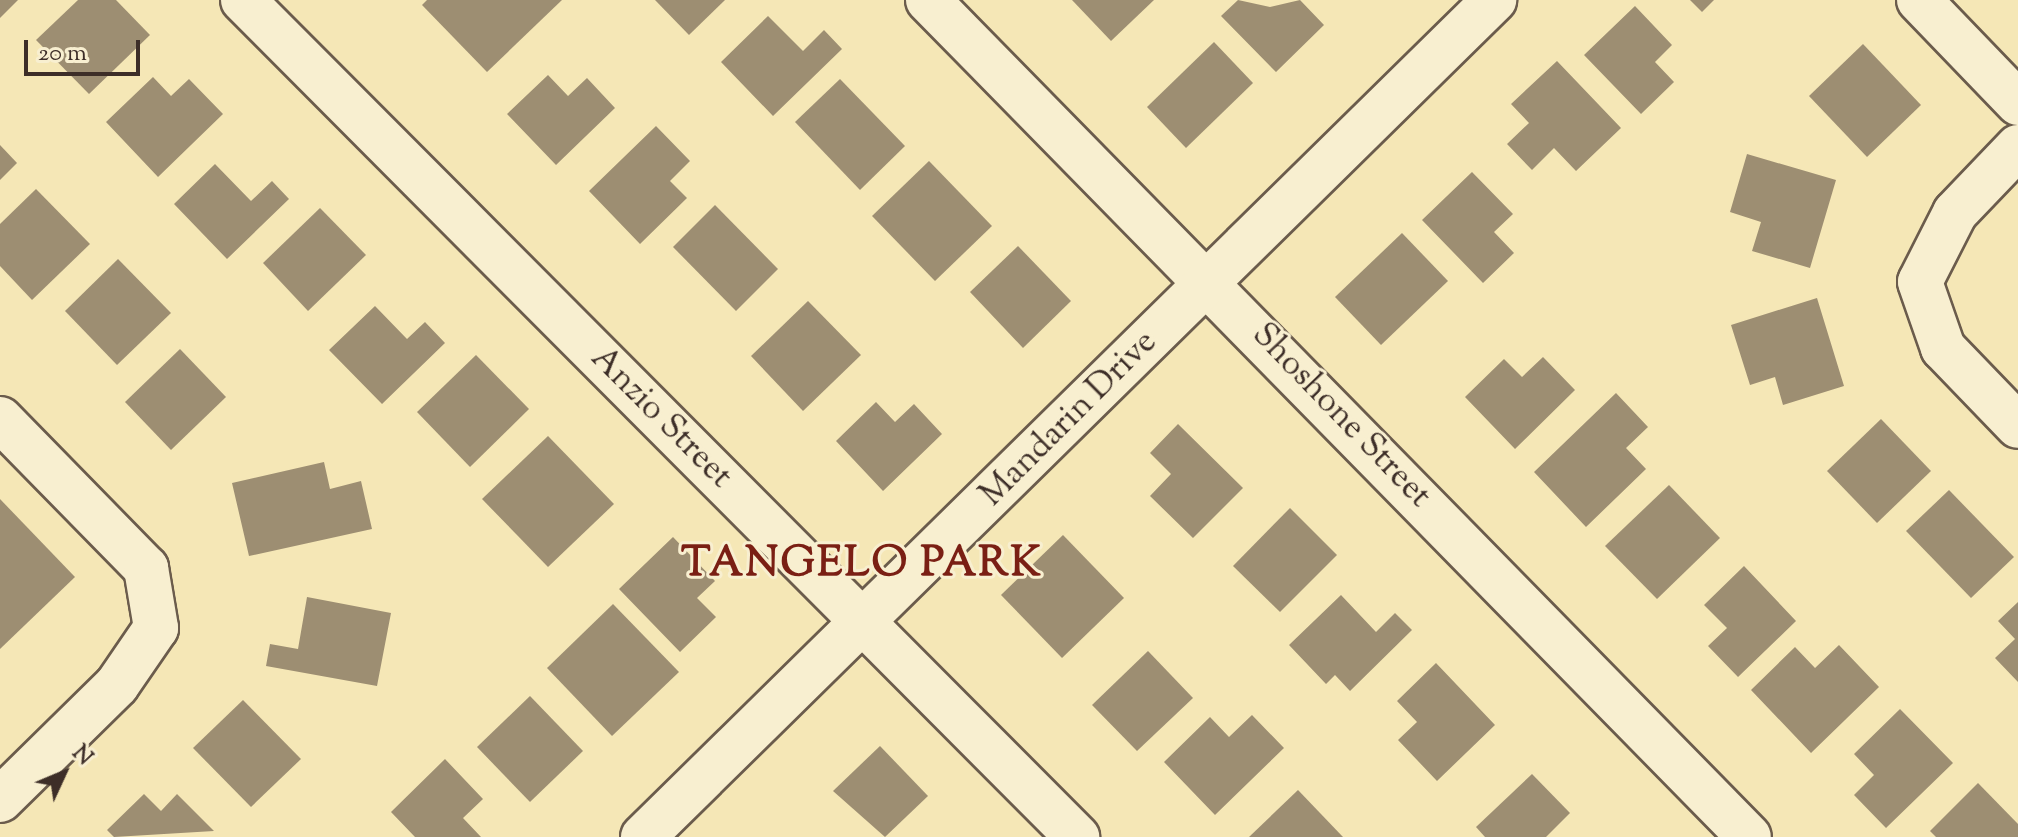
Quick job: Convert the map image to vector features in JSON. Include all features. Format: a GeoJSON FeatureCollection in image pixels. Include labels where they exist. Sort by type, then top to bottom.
{"type":"FeatureCollection","features":[{"type":"Feature","properties":{"kind":"street","name":"Anzio Street"},"geometry":{"type":"LineString","coordinates":[[243,0],[1077,837]]}},
{"type":"Feature","properties":{"kind":"street","name":"Shoshone Street"},"geometry":{"type":"LineString","coordinates":[[928,0],[1209,280],[1749,837]]}},
{"type":"Feature","properties":{"kind":"street","name":"Mandarin Drive"},"geometry":{"type":"LineString","coordinates":[[643,837],[1494,0]]}},
{"type":"Feature","properties":{"kind":"street"},"geometry":{"type":"LineString","coordinates":[[1919,0],[2018,103]]}},
{"type":"Feature","properties":{"kind":"street"},"geometry":{"type":"LineString","coordinates":[[2018,147],[1955,213],[1920,282],[1943,348],[2018,426]]}},
{"type":"Feature","properties":{"kind":"street"},"geometry":{"type":"LineString","coordinates":[[0,419],[146,568],[156,628],[117,685],[0,800]]}},
{"type":"Feature","properties":{"kind":"building"},"geometry":{"type":"Polygon","coordinates":[[[0,0],[18,0],[0,18],[0,0]]]}},
{"type":"Feature","properties":{"kind":"building"},"geometry":{"type":"Polygon","coordinates":[[[78,0],[116,0],[150,35],[89,94],[36,40],[78,0]]]}},
{"type":"Feature","properties":{"kind":"building"},"geometry":{"type":"Polygon","coordinates":[[[427,0],[562,0],[487,72],[422,5],[427,0]]]}},
{"type":"Feature","properties":{"kind":"building"},"geometry":{"type":"Polygon","coordinates":[[[655,0],[725,0],[689,35],[655,0]]]}},
{"type":"Feature","properties":{"kind":"building"},"geometry":{"type":"Polygon","coordinates":[[[1072,0],[1154,0],[1111,41],[1072,0]]]}},
{"type":"Feature","properties":{"kind":"building"},"geometry":{"type":"Polygon","coordinates":[[[1238,0],[1270,7],[1300,0],[1324,25],[1276,72],[1221,16],[1238,0]]]}},
{"type":"Feature","properties":{"kind":"building"},"geometry":{"type":"Polygon","coordinates":[[[1690,0],[1714,0],[1702,12],[1690,0]]]}},
{"type":"Feature","properties":{"kind":"building"},"geometry":{"type":"Polygon","coordinates":[[[1635,6],[1672,45],[1655,62],[1674,82],[1641,114],[1584,55],[1635,6]]]}},
{"type":"Feature","properties":{"kind":"building"},"geometry":{"type":"Polygon","coordinates":[[[768,16],[803,51],[824,30],[842,49],[773,116],[721,62],[768,16]]]}},
{"type":"Feature","properties":{"kind":"building"},"geometry":{"type":"Polygon","coordinates":[[[1214,42],[1253,83],[1186,148],[1147,107],[1214,42]]]}},
{"type":"Feature","properties":{"kind":"building"},"geometry":{"type":"Polygon","coordinates":[[[1863,44],[1921,105],[1867,157],[1809,96],[1863,44]]]}},
{"type":"Feature","properties":{"kind":"building"},"geometry":{"type":"Polygon","coordinates":[[[1557,61],[1621,128],[1576,171],[1554,148],[1532,170],[1507,144],[1529,123],[1511,104],[1557,61]]]}},
{"type":"Feature","properties":{"kind":"building"},"geometry":{"type":"Polygon","coordinates":[[[548,75],[568,96],[587,78],[615,108],[556,165],[507,114],[548,75]]]}},
{"type":"Feature","properties":{"kind":"building"},"geometry":{"type":"Polygon","coordinates":[[[153,77],[171,96],[189,79],[223,114],[158,177],[106,122],[153,77]]]}},
{"type":"Feature","properties":{"kind":"building"},"geometry":{"type":"Polygon","coordinates":[[[840,79],[905,146],[860,190],[795,122],[840,79]]]}},
{"type":"Feature","properties":{"kind":"building"},"geometry":{"type":"Polygon","coordinates":[[[656,126],[690,161],[670,181],[687,198],[640,244],[589,191],[656,126]]]}},
{"type":"Feature","properties":{"kind":"building"},"geometry":{"type":"Polygon","coordinates":[[[0,145],[17,163],[0,180],[0,145]]]}},
{"type":"Feature","properties":{"kind":"building"},"geometry":{"type":"Polygon","coordinates":[[[1747,154],[1836,180],[1810,268],[1752,251],[1761,222],[1730,212],[1747,154]]]}},
{"type":"Feature","properties":{"kind":"building"},"geometry":{"type":"Polygon","coordinates":[[[929,161],[992,226],[935,281],[872,216],[929,161]]]}},
{"type":"Feature","properties":{"kind":"building"},"geometry":{"type":"Polygon","coordinates":[[[215,164],[251,201],[272,181],[289,199],[227,259],[174,204],[215,164]]]}},
{"type":"Feature","properties":{"kind":"building"},"geometry":{"type":"Polygon","coordinates":[[[1472,172],[1513,214],[1494,232],[1514,253],[1483,283],[1422,220],[1472,172]]]}},
{"type":"Feature","properties":{"kind":"building"},"geometry":{"type":"Polygon","coordinates":[[[36,189],[90,244],[32,300],[0,266],[0,224],[36,189]]]}},
{"type":"Feature","properties":{"kind":"building"},"geometry":{"type":"Polygon","coordinates":[[[715,205],[778,269],[736,311],[673,247],[715,205]]]}},
{"type":"Feature","properties":{"kind":"building"},"geometry":{"type":"Polygon","coordinates":[[[320,208],[366,255],[308,311],[263,263],[320,208]]]}},
{"type":"Feature","properties":{"kind":"building"},"geometry":{"type":"Polygon","coordinates":[[[1402,233],[1448,281],[1381,345],[1335,297],[1402,233]]]}},
{"type":"Feature","properties":{"kind":"building"},"geometry":{"type":"Polygon","coordinates":[[[1018,246],[1071,301],[1023,348],[970,292],[1018,246]]]}},
{"type":"Feature","properties":{"kind":"building"},"geometry":{"type":"Polygon","coordinates":[[[118,259],[171,313],[117,365],[65,311],[118,259]]]}},
{"type":"Feature","properties":{"kind":"building"},"geometry":{"type":"Polygon","coordinates":[[[1817,298],[1844,386],[1783,405],[1775,377],[1750,385],[1731,325],[1817,298]]]}},
{"type":"Feature","properties":{"kind":"building"},"geometry":{"type":"Polygon","coordinates":[[[808,301],[861,355],[803,411],[751,356],[808,301]]]}},
{"type":"Feature","properties":{"kind":"building"},"geometry":{"type":"Polygon","coordinates":[[[375,306],[407,339],[425,322],[445,343],[382,404],[329,350],[375,306]]]}},
{"type":"Feature","properties":{"kind":"building"},"geometry":{"type":"Polygon","coordinates":[[[180,349],[226,397],[171,450],[125,402],[180,349]]]}},
{"type":"Feature","properties":{"kind":"building"},"geometry":{"type":"Polygon","coordinates":[[[476,355],[529,409],[470,467],[417,412],[476,355]]]}},
{"type":"Feature","properties":{"kind":"building"},"geometry":{"type":"Polygon","coordinates":[[[1543,357],[1575,390],[1515,449],[1465,397],[1504,359],[1522,377],[1543,357]]]}},
{"type":"Feature","properties":{"kind":"building"},"geometry":{"type":"Polygon","coordinates":[[[1616,393],[1648,427],[1626,448],[1646,469],[1586,527],[1534,472],[1616,393]]]}},
{"type":"Feature","properties":{"kind":"building"},"geometry":{"type":"Polygon","coordinates":[[[876,402],[895,422],[914,404],[942,434],[883,491],[836,441],[876,402]]]}},
{"type":"Feature","properties":{"kind":"building"},"geometry":{"type":"Polygon","coordinates":[[[1881,419],[1931,471],[1877,523],[1827,471],[1881,419]]]}},
{"type":"Feature","properties":{"kind":"building"},"geometry":{"type":"Polygon","coordinates":[[[1178,424],[1243,488],[1193,538],[1150,496],[1171,474],[1150,453],[1178,424]]]}},
{"type":"Feature","properties":{"kind":"building"},"geometry":{"type":"Polygon","coordinates":[[[548,436],[614,504],[548,567],[482,499],[548,436]]]}},
{"type":"Feature","properties":{"kind":"building"},"geometry":{"type":"Polygon","coordinates":[[[324,462],[330,489],[361,481],[372,529],[249,556],[232,483],[324,462]]]}},
{"type":"Feature","properties":{"kind":"building"},"geometry":{"type":"Polygon","coordinates":[[[1669,485],[1720,538],[1657,599],[1605,546],[1669,485]]]}},
{"type":"Feature","properties":{"kind":"building"},"geometry":{"type":"Polygon","coordinates":[[[1949,490],[2014,557],[1971,598],[1906,531],[1949,490]]]}},
{"type":"Feature","properties":{"kind":"building"},"geometry":{"type":"Polygon","coordinates":[[[0,499],[75,577],[0,649],[0,499]]]}},
{"type":"Feature","properties":{"kind":"building"},"geometry":{"type":"Polygon","coordinates":[[[1290,508],[1337,555],[1280,612],[1233,566],[1290,508]]]}},
{"type":"Feature","properties":{"kind":"building"},"geometry":{"type":"Polygon","coordinates":[[[1063,535],[1124,598],[1062,658],[1001,595],[1063,535]]]}},
{"type":"Feature","properties":{"kind":"building"},"geometry":{"type":"Polygon","coordinates":[[[673,537],[715,581],[697,598],[716,617],[680,652],[619,589],[673,537]]]}},
{"type":"Feature","properties":{"kind":"building"},"geometry":{"type":"Polygon","coordinates":[[[1744,566],[1796,621],[1738,677],[1708,646],[1727,628],[1704,605],[1744,566]]]}},
{"type":"Feature","properties":{"kind":"building"},"geometry":{"type":"Polygon","coordinates":[[[1341,595],[1376,632],[1395,613],[1412,630],[1350,691],[1335,675],[1326,684],[1289,645],[1341,595]]]}},
{"type":"Feature","properties":{"kind":"building"},"geometry":{"type":"Polygon","coordinates":[[[307,597],[391,613],[377,686],[266,666],[270,644],[298,649],[307,597]]]}},
{"type":"Feature","properties":{"kind":"building"},"geometry":{"type":"Polygon","coordinates":[[[2018,602],[2018,682],[1995,658],[2015,639],[1998,621],[2018,602]]]}},
{"type":"Feature","properties":{"kind":"building"},"geometry":{"type":"Polygon","coordinates":[[[613,604],[679,672],[612,736],[547,668],[613,604]]]}},
{"type":"Feature","properties":{"kind":"building"},"geometry":{"type":"Polygon","coordinates":[[[1839,645],[1879,687],[1811,753],[1751,690],[1795,647],[1815,668],[1839,645]]]}},
{"type":"Feature","properties":{"kind":"building"},"geometry":{"type":"Polygon","coordinates":[[[1148,651],[1193,698],[1137,751],[1092,705],[1148,651]]]}},
{"type":"Feature","properties":{"kind":"building"},"geometry":{"type":"Polygon","coordinates":[[[1436,663],[1495,725],[1437,781],[1398,740],[1417,722],[1397,701],[1436,663]]]}},
{"type":"Feature","properties":{"kind":"building"},"geometry":{"type":"Polygon","coordinates":[[[530,696],[583,751],[530,802],[477,747],[530,696]]]}},
{"type":"Feature","properties":{"kind":"building"},"geometry":{"type":"Polygon","coordinates":[[[243,700],[301,759],[251,807],[193,748],[243,700]]]}},
{"type":"Feature","properties":{"kind":"building"},"geometry":{"type":"Polygon","coordinates":[[[1900,709],[1953,763],[1886,828],[1854,795],[1874,775],[1854,754],[1900,709]]]}},
{"type":"Feature","properties":{"kind":"building"},"geometry":{"type":"Polygon","coordinates":[[[1252,715],[1284,748],[1215,815],[1164,762],[1210,717],[1229,737],[1252,715]]]}},
{"type":"Feature","properties":{"kind":"building"},"geometry":{"type":"Polygon","coordinates":[[[880,746],[928,796],[885,837],[833,791],[880,746]]]}},
{"type":"Feature","properties":{"kind":"building"},"geometry":{"type":"Polygon","coordinates":[[[445,759],[483,799],[463,818],[481,837],[415,837],[391,812],[445,759]]]}},
{"type":"Feature","properties":{"kind":"building"},"geometry":{"type":"Polygon","coordinates":[[[1532,774],[1570,813],[1546,837],[1485,837],[1476,827],[1532,774]]]}},
{"type":"Feature","properties":{"kind":"building"},"geometry":{"type":"Polygon","coordinates":[[[1978,783],[2018,824],[2018,837],[1936,837],[1930,831],[1978,783]]]}},
{"type":"Feature","properties":{"kind":"building"},"geometry":{"type":"Polygon","coordinates":[[[1298,790],[1343,837],[1249,837],[1298,790]]]}},
{"type":"Feature","properties":{"kind":"building"},"geometry":{"type":"Polygon","coordinates":[[[144,794],[161,811],[177,794],[214,831],[114,837],[107,830],[144,794]]]}},
{"type":"Feature","properties":{"kind":"district","name":"TANGELO PARK"},"geometry":{"type":"Point","coordinates":[862,565]}}]}
